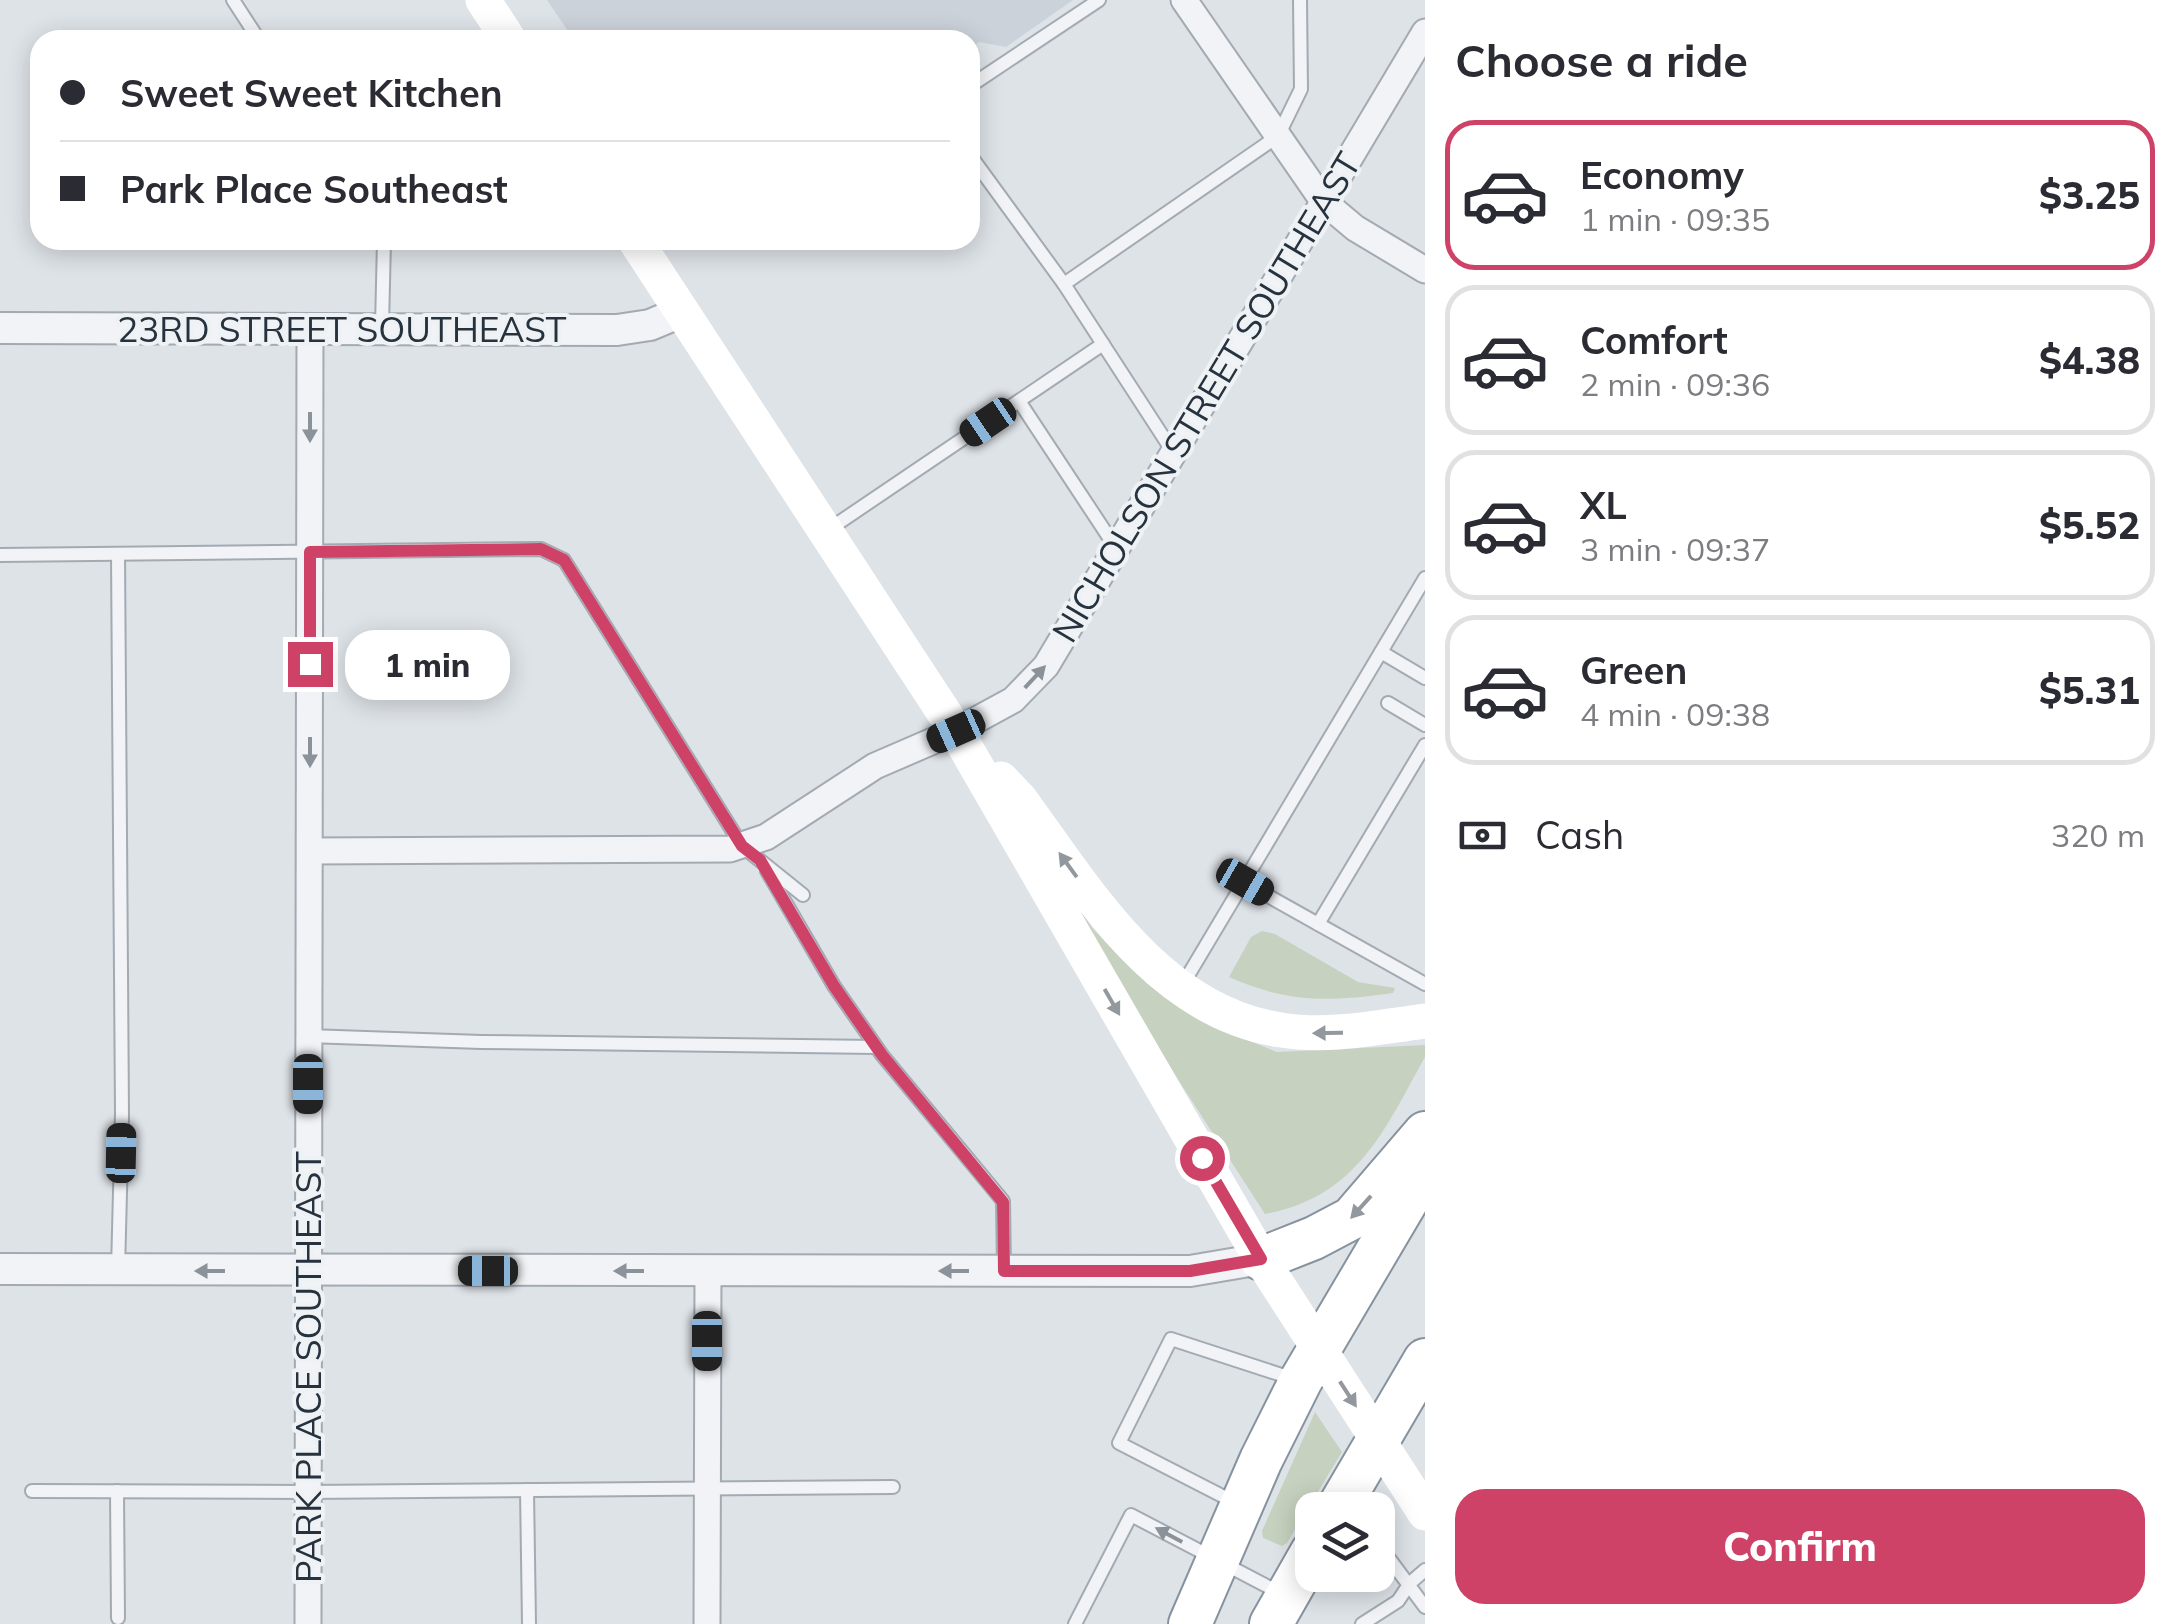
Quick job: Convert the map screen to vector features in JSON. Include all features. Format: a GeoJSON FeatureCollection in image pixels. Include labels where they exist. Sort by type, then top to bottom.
{"type":"FeatureCollection","features":[{"type":"Feature","properties":{"kind":"highway"},"geometry":{"type":"LineString","coordinates":[[1261,1259],[1352,1218],[1425,1133]]}},
{"type":"Feature","properties":{"kind":"highway"},"geometry":{"type":"LineString","coordinates":[[1190,1624],[1241,1506],[1310,1364],[1425,1170]]}},
{"type":"Feature","properties":{"kind":"highway"},"geometry":{"type":"LineString","coordinates":[[1348,1492],[1425,1360]]}},
{"type":"Feature","properties":{"kind":"highway"},"geometry":{"type":"LineString","coordinates":[[1278,1616],[1295,1584]]}},
{"type":"Feature","properties":{"kind":"main road"},"geometry":{"type":"LineString","coordinates":[[484,0],[502,30]]}},
{"type":"Feature","properties":{"kind":"main road"},"geometry":{"type":"LineString","coordinates":[[641,250],[956,731],[1261,1259],[1310,1364],[1378,1440],[1425,1514]]}},
{"type":"Feature","properties":{"kind":"main road"},"geometry":{"type":"LineString","coordinates":[[956,731],[1020,799],[1137,952],[1181,987],[1220,1010],[1283,1031],[1336,1033],[1425,1021]]}},
{"type":"Feature","properties":{"kind":"street"},"geometry":{"type":"LineString","coordinates":[[1184,0],[1323,201],[1355,228],[1425,270]]}},
{"type":"Feature","properties":{"kind":"street","name":"NICHOLSON STREET SOUTHEAST"},"geometry":{"type":"LineString","coordinates":[[751,853],[766,836],[875,766],[956,731],[1014,700],[1046,666],[1425,32]]}},
{"type":"Feature","properties":{"kind":"street","name":"23RD STREET SOUTHEAST"},"geometry":{"type":"LineString","coordinates":[[0,328],[617,330],[650,325],[681,312]]}},
{"type":"Feature","properties":{"kind":"street","name":"PARK PLACE SOUTHEAST"},"geometry":{"type":"LineString","coordinates":[[308,1624],[310,330]]}},
{"type":"Feature","properties":{"kind":"street"},"geometry":{"type":"LineString","coordinates":[[310,851],[751,853]]}},
{"type":"Feature","properties":{"kind":"street"},"geometry":{"type":"LineString","coordinates":[[0,1269],[1190,1271],[1261,1259]]}},
{"type":"Feature","properties":{"kind":"street"},"geometry":{"type":"LineString","coordinates":[[708,1271],[708,1624]]}},
{"type":"Feature","properties":{"kind":"lane"},"geometry":{"type":"LineString","coordinates":[[233,0],[252,30]]}},
{"type":"Feature","properties":{"kind":"lane"},"geometry":{"type":"LineString","coordinates":[[980,79],[1099,0]]}},
{"type":"Feature","properties":{"kind":"lane"},"geometry":{"type":"LineString","coordinates":[[1064,284],[1278,136],[1302,89],[1300,0]]}},
{"type":"Feature","properties":{"kind":"lane"},"geometry":{"type":"LineString","coordinates":[[980,169],[1064,284],[1174,452]]}},
{"type":"Feature","properties":{"kind":"lane"},"geometry":{"type":"LineString","coordinates":[[382,330],[384,250]]}},
{"type":"Feature","properties":{"kind":"lane"},"geometry":{"type":"LineString","coordinates":[[825,532],[1103,344]]}},
{"type":"Feature","properties":{"kind":"lane"},"geometry":{"type":"LineString","coordinates":[[1019,401],[1116,548]]}},
{"type":"Feature","properties":{"kind":"lane"},"geometry":{"type":"LineString","coordinates":[[0,555],[541,549],[564,560],[834,986],[876,1047],[1003,1202],[1004,1271]]}},
{"type":"Feature","properties":{"kind":"lane"},"geometry":{"type":"LineString","coordinates":[[118,554],[122,1114],[118,1270]]}},
{"type":"Feature","properties":{"kind":"lane"},"geometry":{"type":"LineString","coordinates":[[1181,987],[1425,578]]}},
{"type":"Feature","properties":{"kind":"lane"},"geometry":{"type":"LineString","coordinates":[[1381,652],[1425,678]]}},
{"type":"Feature","properties":{"kind":"lane"},"geometry":{"type":"LineString","coordinates":[[1388,703],[1425,725]]}},
{"type":"Feature","properties":{"kind":"lane"},"geometry":{"type":"LineString","coordinates":[[1318,924],[1425,745]]}},
{"type":"Feature","properties":{"kind":"lane"},"geometry":{"type":"LineString","coordinates":[[751,853],[802,895]]}},
{"type":"Feature","properties":{"kind":"lane"},"geometry":{"type":"LineString","coordinates":[[1245,882],[1425,984]]}},
{"type":"Feature","properties":{"kind":"lane"},"geometry":{"type":"LineString","coordinates":[[308,1036],[876,1047]]}},
{"type":"Feature","properties":{"kind":"lane"},"geometry":{"type":"LineString","coordinates":[[1241,1506],[1119,1443],[1171,1339],[1266,1372],[1310,1364]]}},
{"type":"Feature","properties":{"kind":"lane"},"geometry":{"type":"LineString","coordinates":[[32,1491],[893,1487]]}},
{"type":"Feature","properties":{"kind":"lane"},"geometry":{"type":"LineString","coordinates":[[527,1490],[529,1624]]}},
{"type":"Feature","properties":{"kind":"lane"},"geometry":{"type":"LineString","coordinates":[[117,1492],[118,1618]]}},
{"type":"Feature","properties":{"kind":"lane"},"geometry":{"type":"LineString","coordinates":[[1075,1624],[1131,1515],[1217,1560],[1278,1616]]}},
{"type":"Feature","properties":{"kind":"lane"},"geometry":{"type":"LineString","coordinates":[[1395,1566],[1425,1608]]}},
{"type":"Feature","properties":{"kind":"lane"},"geometry":{"type":"LineString","coordinates":[[1362,1624],[1398,1601],[1425,1570]]}},
{"type":"Feature","properties":{"kind":"shaded area"},"geometry":{"type":"Polygon","coordinates":[[[547,0],[1073,0],[1006,47],[980,42],[980,30],[567,30],[547,0]]]}},
{"type":"Feature","properties":{"kind":"green space"},"geometry":{"type":"Polygon","coordinates":[[[1007,797],[1093,929],[1149,985],[1215,1027],[1277,1052],[1425,1045],[1425,1057],[1381,1135],[1345,1176],[1323,1193],[1265,1214],[1179,1081],[1007,797]]]}},
{"type":"Feature","properties":{"kind":"green space"},"geometry":{"type":"Polygon","coordinates":[[[1262,931],[1275,934],[1358,982],[1395,988],[1393,993],[1310,998],[1270,992],[1229,977],[1251,937],[1262,931]]]}},
{"type":"Feature","properties":{"kind":"green space"},"geometry":{"type":"Polygon","coordinates":[[[1315,1412],[1342,1452],[1318,1492],[1295,1492],[1295,1530],[1287,1543],[1282,1546],[1263,1538],[1262,1531],[1315,1412]]]}},
{"type":"Feature","properties":{"kind":"route"},"geometry":{"type":"LineString","coordinates":[[310,664],[310,552],[541,549],[564,560],[742,846],[760,860],[834,986],[906,1086],[1003,1202],[1004,1271],[1190,1271],[1261,1259],[1202,1158]]}}]}
